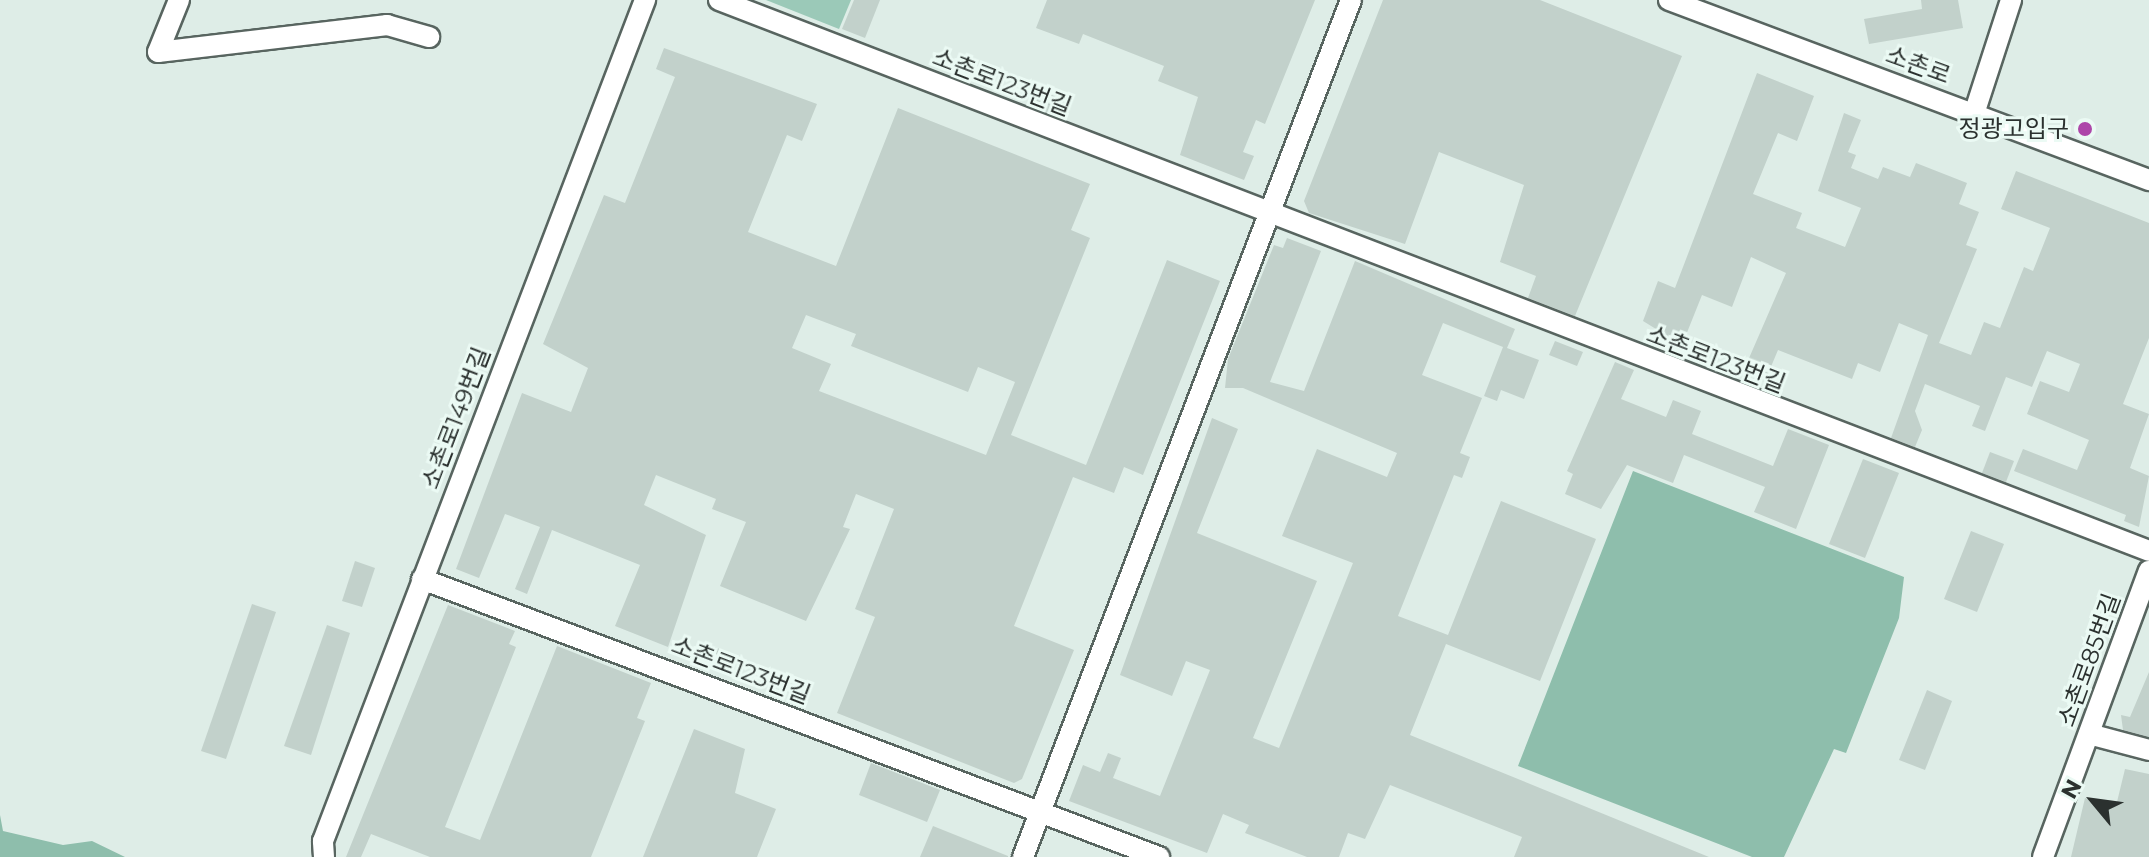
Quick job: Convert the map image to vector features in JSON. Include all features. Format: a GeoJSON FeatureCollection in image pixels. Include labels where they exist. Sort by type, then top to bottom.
{"type":"FeatureCollection","features":[{"type":"Feature","properties":{"kind":"street"},"geometry":{"type":"LineString","coordinates":[[179,0],[158,52],[387,25],[429,37]]}},
{"type":"Feature","properties":{"kind":"street","name":"소촌로149번길"},"geometry":{"type":"LineString","coordinates":[[321,852],[422,579],[645,0]]}},
{"type":"Feature","properties":{"kind":"street","name":"소촌로123번길"},"geometry":{"type":"LineString","coordinates":[[719,0],[2149,551]]}},
{"type":"Feature","properties":{"kind":"street"},"geometry":{"type":"LineString","coordinates":[[1023,857],[1267,212],[1351,0]]}},
{"type":"Feature","properties":{"kind":"street","name":"소촌로"},"geometry":{"type":"LineString","coordinates":[[1669,0],[2149,180]]}},
{"type":"Feature","properties":{"kind":"street"},"geometry":{"type":"LineString","coordinates":[[1974,114],[2011,0]]}},
{"type":"Feature","properties":{"kind":"street","name":"소촌로85번길"},"geometry":{"type":"LineString","coordinates":[[2043,857],[2149,571]]}},
{"type":"Feature","properties":{"kind":"street","name":"소촌로123번길"},"geometry":{"type":"LineString","coordinates":[[422,579],[1159,857]]}},
{"type":"Feature","properties":{"kind":"street"},"geometry":{"type":"LineString","coordinates":[[2089,734],[2149,750]]}},
{"type":"Feature","properties":{"kind":"green space"},"geometry":{"type":"Polygon","coordinates":[[[766,0],[851,0],[839,29],[766,0]]]}},
{"type":"Feature","properties":{"kind":"green space"},"geometry":{"type":"Polygon","coordinates":[[[1633,471],[1904,577],[1899,618],[1846,753],[1834,749],[1784,857],[1752,857],[1518,766],[1633,471]]]}},
{"type":"Feature","properties":{"kind":"green space"},"geometry":{"type":"Polygon","coordinates":[[[0,815],[3,831],[63,845],[92,841],[125,857],[0,857],[0,815]]]}},
{"type":"Feature","properties":{"kind":"building"},"geometry":{"type":"Polygon","coordinates":[[[854,0],[880,0],[865,38],[842,29],[854,0]]]}},
{"type":"Feature","properties":{"kind":"building"},"geometry":{"type":"Polygon","coordinates":[[[1047,0],[1315,0],[1265,124],[1256,120],[1243,152],[1254,156],[1244,180],[1180,155],[1198,97],[1158,81],[1164,66],[1083,34],[1079,44],[1036,28],[1047,0]]]}},
{"type":"Feature","properties":{"kind":"building"},"geometry":{"type":"Polygon","coordinates":[[[1383,0],[1540,0],[1682,56],[1575,316],[1528,298],[1536,276],[1500,262],[1524,185],[1439,152],[1405,244],[1309,213],[1304,201],[1383,0]]]}},
{"type":"Feature","properties":{"kind":"building"},"geometry":{"type":"Polygon","coordinates":[[[1921,0],[1958,0],[1963,28],[1869,44],[1864,19],[1922,9],[1921,0]]]}},
{"type":"Feature","properties":{"kind":"building"},"geometry":{"type":"Polygon","coordinates":[[[664,48],[817,104],[802,141],[787,135],[748,232],[836,266],[898,108],[1090,184],[1071,230],[1090,238],[1011,435],[1086,465],[1167,260],[1220,281],[1143,475],[1124,467],[1114,493],[1073,477],[1014,626],[1074,650],[1022,779],[1014,783],[837,713],[875,617],[855,609],[894,509],[856,494],[843,527],[850,529],[806,621],[720,586],[746,522],[712,509],[716,499],[656,475],[644,505],[706,535],[668,647],[615,626],[640,565],[552,530],[527,594],[515,589],[540,527],[505,514],[479,578],[456,569],[522,393],[571,412],[588,368],[543,344],[604,195],[625,203],[675,77],[656,69],[664,48]],[[806,315],[792,348],[831,364],[819,391],[986,455],[1015,382],[978,367],[968,392],[851,346],[856,334],[806,315]]]}},
{"type":"Feature","properties":{"kind":"building"},"geometry":{"type":"Polygon","coordinates":[[[1757,73],[1814,96],[1797,141],[1778,133],[1753,194],[1802,213],[1796,228],[1845,247],[1861,208],[1818,191],[1844,113],[1861,120],[1848,152],[1856,155],[1851,168],[1878,179],[1883,167],[1910,177],[1916,163],[1967,183],[1959,204],[1979,212],[1966,245],[1977,249],[1939,343],[1971,355],[1984,322],[2000,328],[2024,267],[2033,271],[2050,228],[2001,209],[2016,171],[2149,223],[2149,338],[2123,404],[2149,414],[2130,468],[2149,476],[2139,527],[2124,521],[2126,515],[2014,471],[2023,449],[2077,470],[2089,440],[2027,414],[2040,381],[2069,392],[2080,364],[2047,351],[2032,387],[2006,377],[1985,431],[1972,426],[1980,406],[1925,384],[1915,411],[1922,430],[1915,447],[1891,438],[1928,335],[1899,323],[1880,372],[1858,363],[1852,379],[1778,350],[1765,381],[1743,372],[1786,273],[1751,257],[1732,307],[1702,295],[1682,345],[1643,321],[1658,281],[1675,288],[1757,73]]]}},
{"type":"Feature","properties":{"kind":"building"},"geometry":{"type":"Polygon","coordinates":[[[1039,85],[1068,97],[1060,117],[1031,106],[1039,85]]]}},
{"type":"Feature","properties":{"kind":"building"},"geometry":{"type":"Polygon","coordinates":[[[1287,238],[1321,251],[1270,382],[1304,391],[1355,261],[1515,329],[1507,348],[1539,360],[1524,399],[1501,390],[1497,401],[1484,396],[1503,347],[1443,323],[1422,375],[1482,398],[1460,453],[1470,457],[1462,478],[1454,475],[1398,616],[1448,635],[1501,501],[1596,539],[1540,681],[1446,644],[1410,735],[1709,857],[1514,857],[1522,837],[1390,785],[1365,839],[1348,833],[1339,857],[1307,857],[1245,833],[1249,825],[1223,814],[1207,853],[1069,801],[1083,765],[1100,772],[1108,753],[1121,758],[1113,778],[1160,796],[1210,670],[1186,661],[1172,696],[1120,675],[1212,418],[1238,429],[1197,533],[1317,581],[1253,738],[1279,748],[1353,563],[1282,536],[1317,449],[1387,477],[1397,453],[1243,388],[1225,388],[1228,359],[1274,245],[1283,248],[1287,238]]]}},
{"type":"Feature","properties":{"kind":"building"},"geometry":{"type":"Polygon","coordinates":[[[1555,341],[1583,352],[1577,366],[1549,355],[1555,341]]]}},
{"type":"Feature","properties":{"kind":"building"},"geometry":{"type":"Polygon","coordinates":[[[1615,362],[1634,370],[1621,399],[1666,417],[1673,400],[1701,411],[1692,434],[1773,466],[1788,429],[1829,445],[1796,529],[1754,512],[1765,487],[1684,455],[1673,483],[1627,465],[1601,509],[1565,494],[1573,474],[1567,471],[1615,362]]]}},
{"type":"Feature","properties":{"kind":"building"},"geometry":{"type":"Polygon","coordinates":[[[1990,452],[2014,461],[2006,482],[1982,473],[1990,452]]]}},
{"type":"Feature","properties":{"kind":"building"},"geometry":{"type":"Polygon","coordinates":[[[1863,459],[1899,473],[1865,558],[1829,544],[1863,459]]]}},
{"type":"Feature","properties":{"kind":"building"},"geometry":{"type":"Polygon","coordinates":[[[1971,531],[2004,544],[1977,612],[1944,599],[1971,531]]]}},
{"type":"Feature","properties":{"kind":"building"},"geometry":{"type":"Polygon","coordinates":[[[355,561],[375,568],[362,607],[342,601],[355,561]]]}},
{"type":"Feature","properties":{"kind":"building"},"geometry":{"type":"Polygon","coordinates":[[[252,604],[276,612],[226,759],[201,751],[252,604]]]}},
{"type":"Feature","properties":{"kind":"building"},"geometry":{"type":"Polygon","coordinates":[[[448,605],[515,631],[509,644],[516,647],[445,827],[480,840],[557,646],[651,683],[637,718],[645,721],[591,857],[430,857],[371,834],[361,857],[346,857],[448,605]]]}},
{"type":"Feature","properties":{"kind":"building"},"geometry":{"type":"Polygon","coordinates":[[[327,625],[350,633],[311,755],[284,746],[327,625]]]}},
{"type":"Feature","properties":{"kind":"building"},"geometry":{"type":"Polygon","coordinates":[[[715,647],[732,654],[727,668],[709,661],[715,647]]]}},
{"type":"Feature","properties":{"kind":"building"},"geometry":{"type":"Polygon","coordinates":[[[2149,672],[2149,737],[2123,730],[2121,715],[2130,717],[2149,672]]]}},
{"type":"Feature","properties":{"kind":"building"},"geometry":{"type":"Polygon","coordinates":[[[1927,690],[1952,701],[1925,770],[1899,760],[1927,690]]]}},
{"type":"Feature","properties":{"kind":"building"},"geometry":{"type":"Polygon","coordinates":[[[694,729],[745,749],[735,793],[776,809],[757,857],[643,857],[694,729]]]}},
{"type":"Feature","properties":{"kind":"building"},"geometry":{"type":"Polygon","coordinates":[[[871,763],[940,790],[927,822],[859,795],[871,763]]]}},
{"type":"Feature","properties":{"kind":"building"},"geometry":{"type":"Polygon","coordinates":[[[2125,769],[2149,774],[2149,857],[2071,857],[2085,798],[2116,806],[2125,769]]]}},
{"type":"Feature","properties":{"kind":"building"},"geometry":{"type":"Polygon","coordinates":[[[933,826],[1008,856],[1008,857],[920,857],[933,826]]]}},
{"type":"Feature","properties":{"kind":"place","name":"정광고입구"},"geometry":{"type":"Point","coordinates":[2085,129]}}]}
